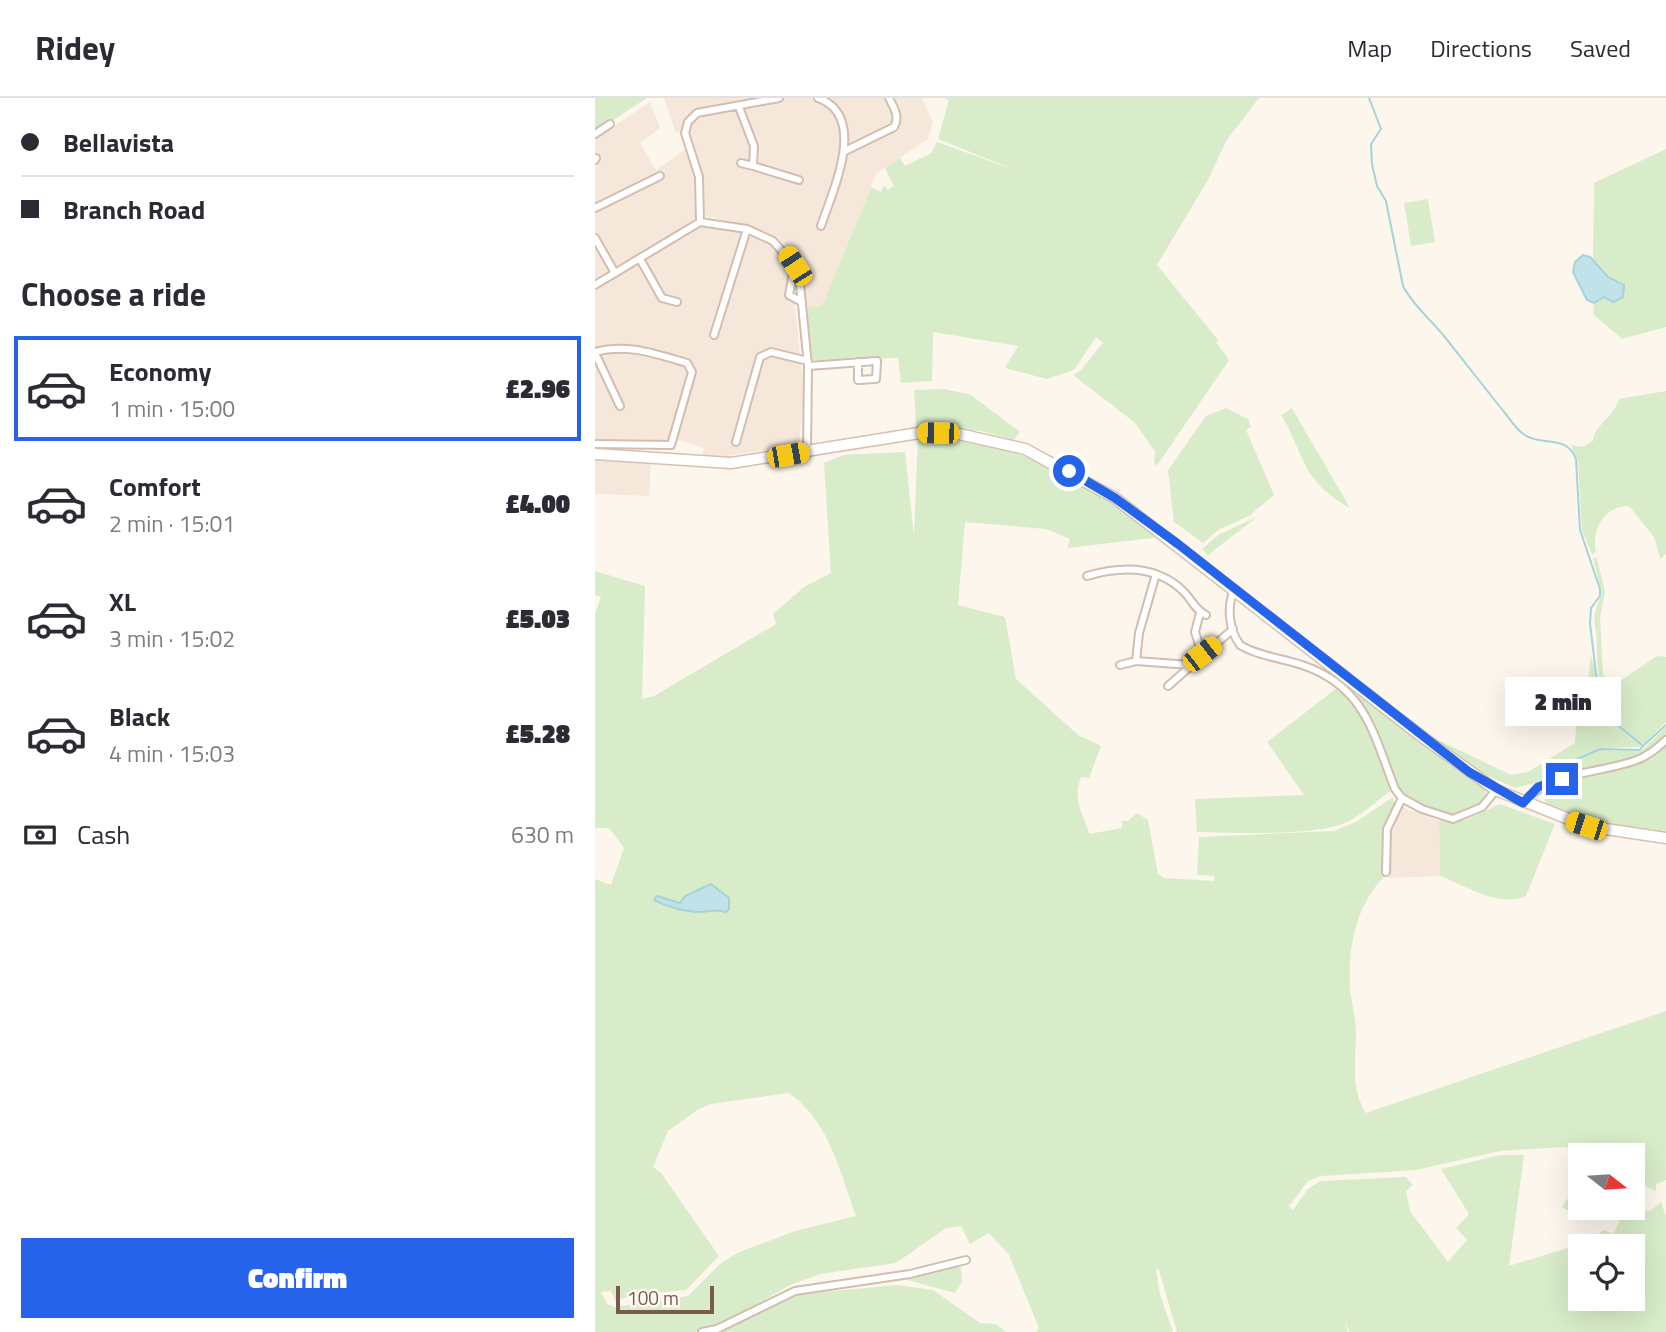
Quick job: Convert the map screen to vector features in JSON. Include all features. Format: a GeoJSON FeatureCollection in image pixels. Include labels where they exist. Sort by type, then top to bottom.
{"type":"FeatureCollection","features":[{"type":"Feature","properties":{"kind":"main road"},"geometry":{"type":"LineString","coordinates":[[595,454],[731,463],[807,452],[855,441],[919,433],[959,434],[1025,449],[1115,498],[1421,736],[1496,790],[1523,803],[1609,832],[1666,838]]}},
{"type":"Feature","properties":{"kind":"street"},"geometry":{"type":"LineString","coordinates":[[700,222],[699,177],[685,128],[697,113],[779,98]]}},
{"type":"Feature","properties":{"kind":"street"},"geometry":{"type":"LineString","coordinates":[[818,98],[838,115],[846,136],[845,151],[821,226]]}},
{"type":"Feature","properties":{"kind":"street"},"geometry":{"type":"LineString","coordinates":[[845,151],[894,127],[898,121],[897,113],[889,98]]}},
{"type":"Feature","properties":{"kind":"street"},"geometry":{"type":"LineString","coordinates":[[739,107],[754,146],[753,166]]}},
{"type":"Feature","properties":{"kind":"street"},"geometry":{"type":"LineString","coordinates":[[595,134],[610,124]]}},
{"type":"Feature","properties":{"kind":"street"},"geometry":{"type":"LineString","coordinates":[[741,163],[799,180]]}},
{"type":"Feature","properties":{"kind":"street"},"geometry":{"type":"LineString","coordinates":[[595,208],[660,176]]}},
{"type":"Feature","properties":{"kind":"street"},"geometry":{"type":"LineString","coordinates":[[595,285],[700,222],[747,229],[773,241],[795,266],[801,302],[808,363],[807,452]]}},
{"type":"Feature","properties":{"kind":"street"},"geometry":{"type":"LineString","coordinates":[[714,335],[747,229]]}},
{"type":"Feature","properties":{"kind":"street"},"geometry":{"type":"LineString","coordinates":[[595,238],[615,273]]}},
{"type":"Feature","properties":{"kind":"street"},"geometry":{"type":"LineString","coordinates":[[640,259],[662,298],[677,302]]}},
{"type":"Feature","properties":{"kind":"street"},"geometry":{"type":"LineString","coordinates":[[795,266],[787,291],[801,302]]}},
{"type":"Feature","properties":{"kind":"street"},"geometry":{"type":"LineString","coordinates":[[595,444],[671,445],[692,372],[687,363],[646,351],[619,348],[595,353],[620,406]]}},
{"type":"Feature","properties":{"kind":"street"},"geometry":{"type":"LineString","coordinates":[[736,442],[759,357],[771,352],[808,363],[858,362]]}},
{"type":"Feature","properties":{"kind":"street"},"geometry":{"type":"LineString","coordinates":[[1087,576],[1119,569],[1156,575],[1182,590],[1203,614],[1195,632],[1202,654]]}},
{"type":"Feature","properties":{"kind":"street"},"geometry":{"type":"LineString","coordinates":[[1136,661],[1139,633],[1156,575]]}},
{"type":"Feature","properties":{"kind":"street"},"geometry":{"type":"LineString","coordinates":[[1235,589],[1230,598],[1233,629],[1240,645],[1248,650],[1324,673],[1352,695],[1369,721],[1395,789],[1402,798],[1453,819],[1482,807],[1496,790]]}},
{"type":"Feature","properties":{"kind":"street"},"geometry":{"type":"LineString","coordinates":[[1168,686],[1233,629]]}},
{"type":"Feature","properties":{"kind":"street"},"geometry":{"type":"LineString","coordinates":[[1121,665],[1136,661],[1190,665]]}},
{"type":"Feature","properties":{"kind":"street"},"geometry":{"type":"LineString","coordinates":[[1523,803],[1538,787],[1586,771],[1635,761],[1666,740]]}},
{"type":"Feature","properties":{"kind":"street"},"geometry":{"type":"LineString","coordinates":[[1386,872],[1387,828],[1402,798]]}},
{"type":"Feature","properties":{"kind":"street"},"geometry":{"type":"LineString","coordinates":[[702,1332],[717,1329],[795,1291],[910,1274],[966,1260]]}},
{"type":"Feature","properties":{"kind":"shaded area"},"geometry":{"type":"Polygon","coordinates":[[[664,98],[922,98],[933,122],[928,139],[876,174],[822,306],[807,307],[801,265],[778,238],[748,225],[705,216],[702,173],[691,135],[675,131],[664,98]]]}},
{"type":"Feature","properties":{"kind":"shaded area"},"geometry":{"type":"Polygon","coordinates":[[[650,102],[660,128],[640,143],[656,170],[686,149],[696,186],[695,222],[704,227],[739,232],[772,243],[791,270],[804,392],[799,445],[720,457],[702,456],[704,448],[679,440],[595,442],[595,139],[650,102]]]}},
{"type":"Feature","properties":{"kind":"shaded area"},"geometry":{"type":"Polygon","coordinates":[[[595,459],[651,462],[649,496],[595,494],[595,459]]]}},
{"type":"Feature","properties":{"kind":"shaded area"},"geometry":{"type":"Polygon","coordinates":[[[1402,807],[1439,821],[1440,876],[1388,878],[1389,831],[1402,807]]]}},
{"type":"Feature","properties":{"kind":"green space"},"geometry":{"type":"Polygon","coordinates":[[[595,98],[647,98],[595,132],[595,98]]]}},
{"type":"Feature","properties":{"kind":"green space"},"geometry":{"type":"Polygon","coordinates":[[[944,98],[1259,98],[1226,141],[1208,180],[1157,265],[1218,340],[1216,342],[1229,360],[1158,464],[1154,465],[1155,451],[1134,422],[1073,375],[1081,370],[1103,343],[1096,337],[1074,370],[1047,379],[1005,368],[1018,346],[933,332],[932,381],[901,383],[898,358],[812,360],[807,307],[822,306],[871,187],[881,192],[884,185],[888,190],[894,186],[885,168],[900,158],[905,166],[931,153],[937,142],[1018,171],[938,139],[949,100],[944,98]]]}},
{"type":"Feature","properties":{"kind":"green space"},"geometry":{"type":"Polygon","coordinates":[[[1666,149],[1666,327],[1622,339],[1593,314],[1594,303],[1604,297],[1610,301],[1621,282],[1608,277],[1593,260],[1594,183],[1666,149]]]}},
{"type":"Feature","properties":{"kind":"green space"},"geometry":{"type":"Polygon","coordinates":[[[1428,199],[1435,242],[1411,246],[1404,203],[1428,199]]]}},
{"type":"Feature","properties":{"kind":"green space"},"geometry":{"type":"Polygon","coordinates":[[[945,389],[971,395],[1020,432],[1014,440],[981,431],[916,427],[914,390],[945,389]]]}},
{"type":"Feature","properties":{"kind":"green space"},"geometry":{"type":"Polygon","coordinates":[[[1666,391],[1666,554],[1660,559],[1654,537],[1629,506],[1613,510],[1601,521],[1596,536],[1596,552],[1592,554],[1582,531],[1578,461],[1571,445],[1582,447],[1593,441],[1597,430],[1619,399],[1666,391]]]}},
{"type":"Feature","properties":{"kind":"green space"},"geometry":{"type":"Polygon","coordinates":[[[1226,408],[1248,419],[1251,427],[1246,430],[1274,495],[1249,516],[1218,530],[1203,543],[1174,522],[1168,470],[1206,416],[1226,408]]]}},
{"type":"Feature","properties":{"kind":"green space"},"geometry":{"type":"Polygon","coordinates":[[[1292,408],[1350,508],[1322,487],[1306,466],[1281,415],[1292,408]]]}},
{"type":"Feature","properties":{"kind":"green space"},"geometry":{"type":"Polygon","coordinates":[[[918,438],[955,440],[989,446],[1048,466],[1103,497],[1161,537],[1067,548],[1070,539],[1046,529],[965,522],[958,605],[1005,617],[1016,679],[1078,735],[1101,746],[1089,778],[1081,777],[1079,786],[1079,807],[1089,834],[1122,828],[1122,821],[1128,821],[1137,813],[1148,820],[1158,874],[1164,878],[1214,881],[1214,876],[1197,875],[1199,837],[1334,831],[1356,822],[1393,797],[1395,810],[1384,828],[1384,877],[1374,888],[1360,914],[1352,942],[1350,986],[1356,1028],[1356,1085],[1366,1113],[1666,1011],[1666,1180],[1656,1184],[1656,1191],[1645,1186],[1645,1143],[1568,1143],[1568,1148],[1500,1151],[1416,1170],[1321,1176],[1308,1181],[1289,1206],[1293,1210],[1308,1189],[1320,1181],[1406,1177],[1413,1185],[1406,1191],[1410,1211],[1448,1262],[1467,1240],[1456,1228],[1469,1214],[1441,1169],[1501,1155],[1524,1155],[1509,1266],[1568,1248],[1568,1311],[1645,1311],[1645,1234],[1613,1234],[1621,1220],[1645,1220],[1645,1210],[1650,1211],[1661,1202],[1666,1217],[1666,1332],[1350,1332],[1345,1323],[1348,1332],[1177,1332],[1159,1270],[1156,1269],[1160,1295],[1173,1332],[1036,1332],[1039,1328],[1009,1255],[989,1233],[970,1244],[961,1226],[946,1228],[896,1263],[820,1274],[790,1285],[718,1327],[696,1332],[595,1332],[595,879],[611,885],[624,848],[609,828],[595,828],[595,614],[601,597],[595,595],[595,571],[645,586],[642,699],[654,696],[776,624],[773,614],[804,587],[831,573],[824,463],[844,455],[905,452],[914,536],[918,438]],[[789,1093],[711,1104],[697,1110],[668,1131],[653,1167],[661,1173],[719,1256],[686,1290],[634,1295],[615,1301],[611,1291],[601,1292],[607,1304],[615,1307],[688,1296],[721,1263],[739,1252],[795,1231],[856,1216],[824,1133],[803,1105],[789,1093]]]}},
{"type":"Feature","properties":{"kind":"green space"},"geometry":{"type":"Polygon","coordinates":[[[1257,517],[1208,555],[1202,549],[1218,535],[1257,517]]]}},
{"type":"Feature","properties":{"kind":"green space"},"geometry":{"type":"Polygon","coordinates":[[[1593,558],[1597,558],[1605,592],[1600,617],[1603,675],[1610,680],[1620,681],[1657,656],[1666,657],[1666,722],[1643,745],[1621,729],[1602,690],[1597,661],[1595,610],[1602,595],[1593,558]]]}},
{"type":"Feature","properties":{"kind":"green space"},"geometry":{"type":"Polygon","coordinates":[[[1591,656],[1610,719],[1642,747],[1599,748],[1563,765],[1600,750],[1641,751],[1666,727],[1666,738],[1642,756],[1515,788],[1482,773],[1434,738],[1511,775],[1528,772],[1575,743],[1576,727],[1565,716],[1568,701],[1587,688],[1591,656]]]}},
{"type":"Feature","properties":{"kind":"green space"},"geometry":{"type":"Polygon","coordinates":[[[1337,688],[1357,708],[1373,734],[1384,762],[1390,791],[1357,817],[1332,827],[1273,833],[1197,832],[1195,799],[1304,795],[1267,742],[1337,688]]]}},
{"type":"Feature","properties":{"kind":"green space"},"geometry":{"type":"Polygon","coordinates":[[[1360,693],[1485,788],[1487,799],[1455,816],[1426,808],[1400,791],[1371,719],[1357,697],[1360,693]]]}},
{"type":"Feature","properties":{"kind":"green space"},"geometry":{"type":"Polygon","coordinates":[[[1666,746],[1666,832],[1589,821],[1546,804],[1542,791],[1547,787],[1652,759],[1666,746]]]}},
{"type":"Feature","properties":{"kind":"green space"},"geometry":{"type":"Polygon","coordinates":[[[1500,804],[1555,824],[1526,896],[1516,899],[1494,898],[1440,876],[1439,821],[1466,820],[1500,804]]]}},
{"type":"Feature","properties":{"kind":"green space"},"geometry":{"type":"Polygon","coordinates":[[[1568,1198],[1568,1210],[1562,1207],[1568,1198]]]}},
{"type":"Feature","properties":{"kind":"green space"},"geometry":{"type":"Polygon","coordinates":[[[955,1265],[961,1268],[962,1282],[955,1293],[907,1280],[955,1265]]]}},
{"type":"Feature","properties":{"kind":"green space"},"geometry":{"type":"Polygon","coordinates":[[[897,1285],[933,1290],[980,1323],[996,1324],[1006,1332],[714,1332],[793,1295],[897,1285]]]}},
{"type":"Feature","properties":{"kind":"water"},"geometry":{"type":"Polygon","coordinates":[[[1583,255],[1590,257],[1608,277],[1624,285],[1623,297],[1613,302],[1604,297],[1594,303],[1587,300],[1573,272],[1575,262],[1583,255]]]}},
{"type":"Feature","properties":{"kind":"water"},"geometry":{"type":"Polygon","coordinates":[[[711,884],[729,898],[729,909],[726,912],[688,911],[654,900],[657,896],[680,903],[685,896],[711,884]]]}},
{"type":"Feature","properties":{"kind":"waterway"},"geometry":{"type":"LineString","coordinates":[[1369,98],[1381,129],[1371,144],[1372,164],[1377,186],[1386,201],[1403,286],[1519,431],[1537,440],[1560,443],[1572,451],[1576,459],[1580,530],[1600,589],[1600,596],[1591,608],[1590,623],[1596,674],[1610,719],[1643,746],[1666,725]]}},
{"type":"Feature","properties":{"kind":"waterway"},"geometry":{"type":"LineString","coordinates":[[1564,765],[1600,749],[1640,750],[1642,747]]}},
{"type":"Feature","properties":{"kind":"route"},"geometry":{"type":"LineString","coordinates":[[1069,471],[1115,498],[1178,544],[1421,736],[1496,790],[1523,803],[1538,787],[1562,779]]}}]}
